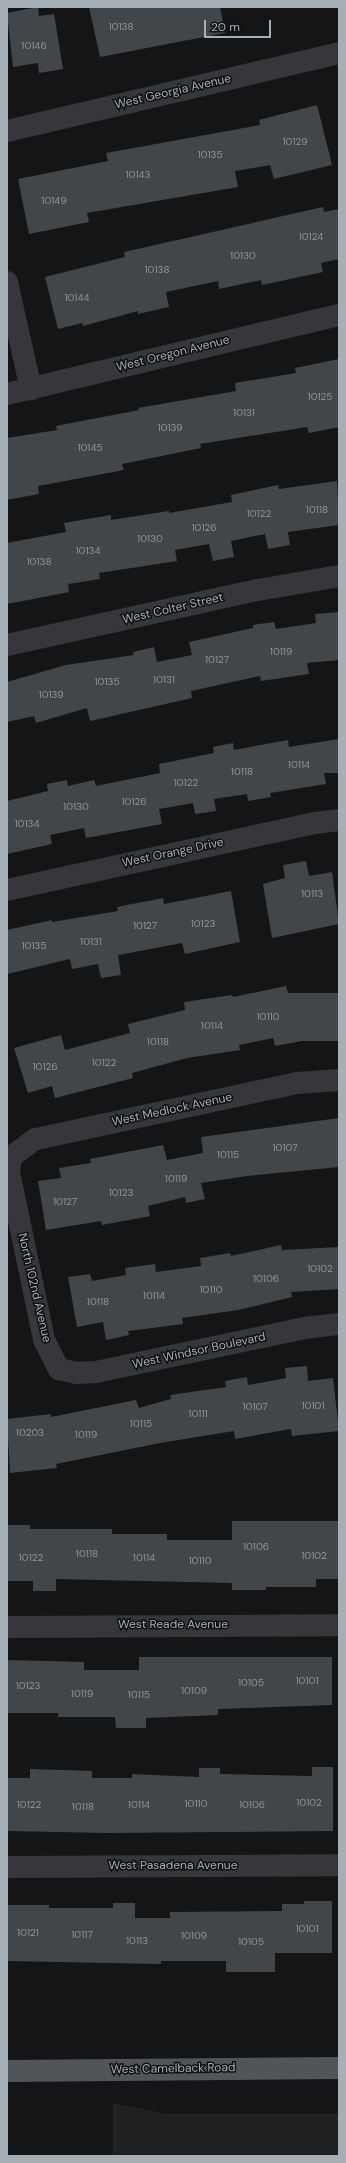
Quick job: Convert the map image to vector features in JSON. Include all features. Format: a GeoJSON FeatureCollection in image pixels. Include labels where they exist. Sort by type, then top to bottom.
{"type":"FeatureCollection","features":[{"type":"Feature","properties":{"kind":"main road","name":"West Camelback Road"},"geometry":{"type":"LineString","coordinates":[[7,2071],[339,2068]]}},
{"type":"Feature","properties":{"kind":"street","name":"West Georgia Avenue"},"geometry":{"type":"LineString","coordinates":[[7,131],[339,53]]}},
{"type":"Feature","properties":{"kind":"street"},"geometry":{"type":"LineString","coordinates":[[7,282],[31,389]]}},
{"type":"Feature","properties":{"kind":"street","name":"West Oregon Avenue"},"geometry":{"type":"LineString","coordinates":[[7,394],[339,315]]}},
{"type":"Feature","properties":{"kind":"street","name":"West Colter Street"},"geometry":{"type":"LineString","coordinates":[[7,645],[258,590],[339,576]]}},
{"type":"Feature","properties":{"kind":"street","name":"West Orange Drive"},"geometry":{"type":"LineString","coordinates":[[7,890],[315,822],[339,820]]}},
{"type":"Feature","properties":{"kind":"street","name":"West Medlock Avenue"},"geometry":{"type":"LineString","coordinates":[[11,1157],[35,1139],[298,1082],[339,1080]]}},
{"type":"Feature","properties":{"kind":"street","name":"North 102nd Avenue"},"geometry":{"type":"LineString","coordinates":[[11,1157],[10,1186],[44,1340],[59,1369]]}},
{"type":"Feature","properties":{"kind":"street","name":"West Windsor Boulevard"},"geometry":{"type":"LineString","coordinates":[[59,1369],[77,1374],[96,1372],[305,1328],[339,1324]]}},
{"type":"Feature","properties":{"kind":"street","name":"West Reade Avenue"},"geometry":{"type":"LineString","coordinates":[[7,1627],[339,1625]]}},
{"type":"Feature","properties":{"kind":"street","name":"West Pasadena Avenue"},"geometry":{"type":"LineString","coordinates":[[7,1867],[339,1865]]}},
{"type":"Feature","properties":{"kind":"shaded area"},"geometry":{"type":"Polygon","coordinates":[[[113,2103],[167,2114],[339,2114],[339,2156],[113,2156],[113,2103]]]}},
{"type":"Feature","properties":{"kind":"building"},"geometry":{"type":"Polygon","coordinates":[[[38,7],[39,16],[54,14],[63,69],[39,73],[38,63],[13,67],[7,13],[38,7]]]}},
{"type":"Feature","properties":{"kind":"building"},"geometry":{"type":"Polygon","coordinates":[[[89,7],[220,7],[225,33],[100,57],[89,7]]]}},
{"type":"Feature","properties":{"kind":"building"},"geometry":{"type":"Polygon","coordinates":[[[317,105],[332,165],[274,179],[270,165],[235,171],[238,187],[87,213],[89,222],[29,234],[18,179],[108,161],[106,153],[260,125],[259,120],[317,105]]]}},
{"type":"Feature","properties":{"kind":"building"},"geometry":{"type":"Polygon","coordinates":[[[323,207],[324,212],[339,209],[339,259],[321,263],[323,272],[262,285],[261,280],[219,289],[218,281],[166,292],[169,307],[138,314],[138,311],[83,326],[82,323],[58,329],[45,277],[125,257],[124,252],[323,207]]]}},
{"type":"Feature","properties":{"kind":"building"},"geometry":{"type":"Polygon","coordinates":[[[339,359],[339,427],[309,433],[307,427],[200,444],[201,448],[122,464],[124,470],[38,486],[39,494],[7,500],[7,438],[57,430],[56,426],[139,410],[138,408],[236,391],[235,383],[296,373],[295,368],[339,359]]]}},
{"type":"Feature","properties":{"kind":"building"},"geometry":{"type":"Polygon","coordinates":[[[337,481],[339,525],[288,532],[290,545],[268,549],[265,534],[231,541],[234,557],[213,561],[209,544],[175,550],[177,561],[99,573],[100,579],[68,584],[69,592],[7,604],[7,543],[66,532],[64,523],[111,515],[111,520],[169,511],[169,513],[232,502],[231,495],[278,485],[279,489],[337,481]]]}},
{"type":"Feature","properties":{"kind":"building"},"geometry":{"type":"Polygon","coordinates":[[[339,612],[339,660],[307,663],[309,674],[261,681],[260,676],[191,691],[192,698],[90,721],[87,708],[36,723],[34,716],[7,722],[7,682],[66,665],[134,655],[133,652],[154,647],[157,662],[192,655],[189,642],[253,628],[253,625],[274,622],[276,629],[316,623],[315,614],[339,612]]]}},
{"type":"Feature","properties":{"kind":"building"},"geometry":{"type":"Polygon","coordinates":[[[339,739],[339,773],[324,773],[326,784],[270,793],[271,797],[248,801],[247,794],[214,799],[216,811],[195,814],[193,803],[159,809],[162,824],[86,838],[84,828],[50,835],[52,844],[7,854],[7,801],[48,791],[47,784],[67,780],[68,786],[94,780],[96,786],[160,773],[159,764],[214,753],[213,747],[233,743],[234,750],[288,740],[289,747],[339,739]]]}},
{"type":"Feature","properties":{"kind":"building"},"geometry":{"type":"Polygon","coordinates":[[[306,861],[309,876],[332,872],[339,924],[272,938],[263,884],[285,878],[283,865],[306,861]]]}},
{"type":"Feature","properties":{"kind":"building"},"geometry":{"type":"Polygon","coordinates":[[[231,891],[240,942],[185,954],[182,943],[118,955],[121,975],[101,978],[98,964],[72,969],[70,959],[7,974],[7,930],[52,920],[52,922],[118,911],[117,907],[163,898],[164,904],[231,891]]]}},
{"type":"Feature","properties":{"kind":"building"},"geometry":{"type":"Polygon","coordinates":[[[286,986],[288,993],[339,993],[339,1041],[302,1041],[275,1046],[273,1038],[239,1045],[240,1050],[187,1058],[132,1073],[133,1078],[55,1098],[52,1086],[28,1093],[14,1048],[61,1035],[65,1050],[130,1033],[128,1024],[185,1010],[184,1002],[232,995],[233,997],[286,986]]]}},
{"type":"Feature","properties":{"kind":"building"},"geometry":{"type":"Polygon","coordinates":[[[339,1118],[339,1167],[247,1176],[201,1183],[205,1199],[186,1203],[185,1197],[148,1206],[150,1216],[102,1225],[101,1221],[46,1230],[38,1181],[61,1178],[59,1168],[91,1163],[90,1159],[163,1145],[167,1160],[203,1153],[201,1137],[339,1118]]]}},
{"type":"Feature","properties":{"kind":"building"},"geometry":{"type":"Polygon","coordinates":[[[281,1245],[282,1250],[339,1247],[339,1289],[291,1292],[292,1297],[238,1310],[182,1318],[183,1324],[128,1331],[129,1335],[106,1340],[103,1322],[77,1327],[68,1277],[90,1274],[92,1281],[126,1275],[125,1268],[155,1264],[156,1272],[201,1266],[200,1258],[230,1253],[231,1256],[281,1245]]]}},
{"type":"Feature","properties":{"kind":"building"},"geometry":{"type":"Polygon","coordinates":[[[307,1366],[308,1381],[333,1378],[339,1431],[292,1436],[291,1429],[235,1439],[234,1431],[160,1443],[56,1464],[57,1468],[10,1473],[7,1419],[51,1414],[51,1417],[136,1400],[139,1408],[171,1399],[170,1395],[226,1387],[225,1381],[247,1377],[248,1385],[286,1378],[285,1368],[307,1366]]]}},
{"type":"Feature","properties":{"kind":"building"},"geometry":{"type":"Polygon","coordinates":[[[232,1521],[338,1521],[338,1579],[316,1579],[316,1587],[266,1587],[266,1590],[232,1590],[232,1583],[56,1579],[56,1591],[33,1591],[33,1581],[7,1581],[7,1525],[30,1525],[30,1529],[112,1529],[112,1534],[167,1534],[167,1540],[232,1540],[232,1521]]]}},
{"type":"Feature","properties":{"kind":"building"},"geometry":{"type":"Polygon","coordinates":[[[139,1657],[332,1657],[332,1705],[218,1709],[218,1715],[146,1718],[146,1728],[116,1728],[115,1717],[58,1717],[58,1713],[7,1713],[7,1660],[84,1662],[84,1670],[139,1670],[139,1657]]]}},
{"type":"Feature","properties":{"kind":"building"},"geometry":{"type":"Polygon","coordinates":[[[312,1767],[333,1767],[333,1831],[107,1833],[7,1831],[7,1778],[30,1778],[30,1769],[92,1771],[92,1778],[132,1778],[132,1774],[199,1777],[199,1768],[220,1768],[220,1774],[312,1776],[312,1767]]]}},
{"type":"Feature","properties":{"kind":"building"},"geometry":{"type":"Polygon","coordinates":[[[304,1901],[332,1901],[332,1953],[275,1953],[275,1972],[226,1972],[226,1961],[161,1961],[161,1964],[7,1961],[7,1905],[49,1905],[49,1908],[113,1908],[113,1903],[135,1903],[135,1918],[170,1918],[170,1912],[282,1911],[282,1904],[304,1904],[304,1901]]]}}]}
